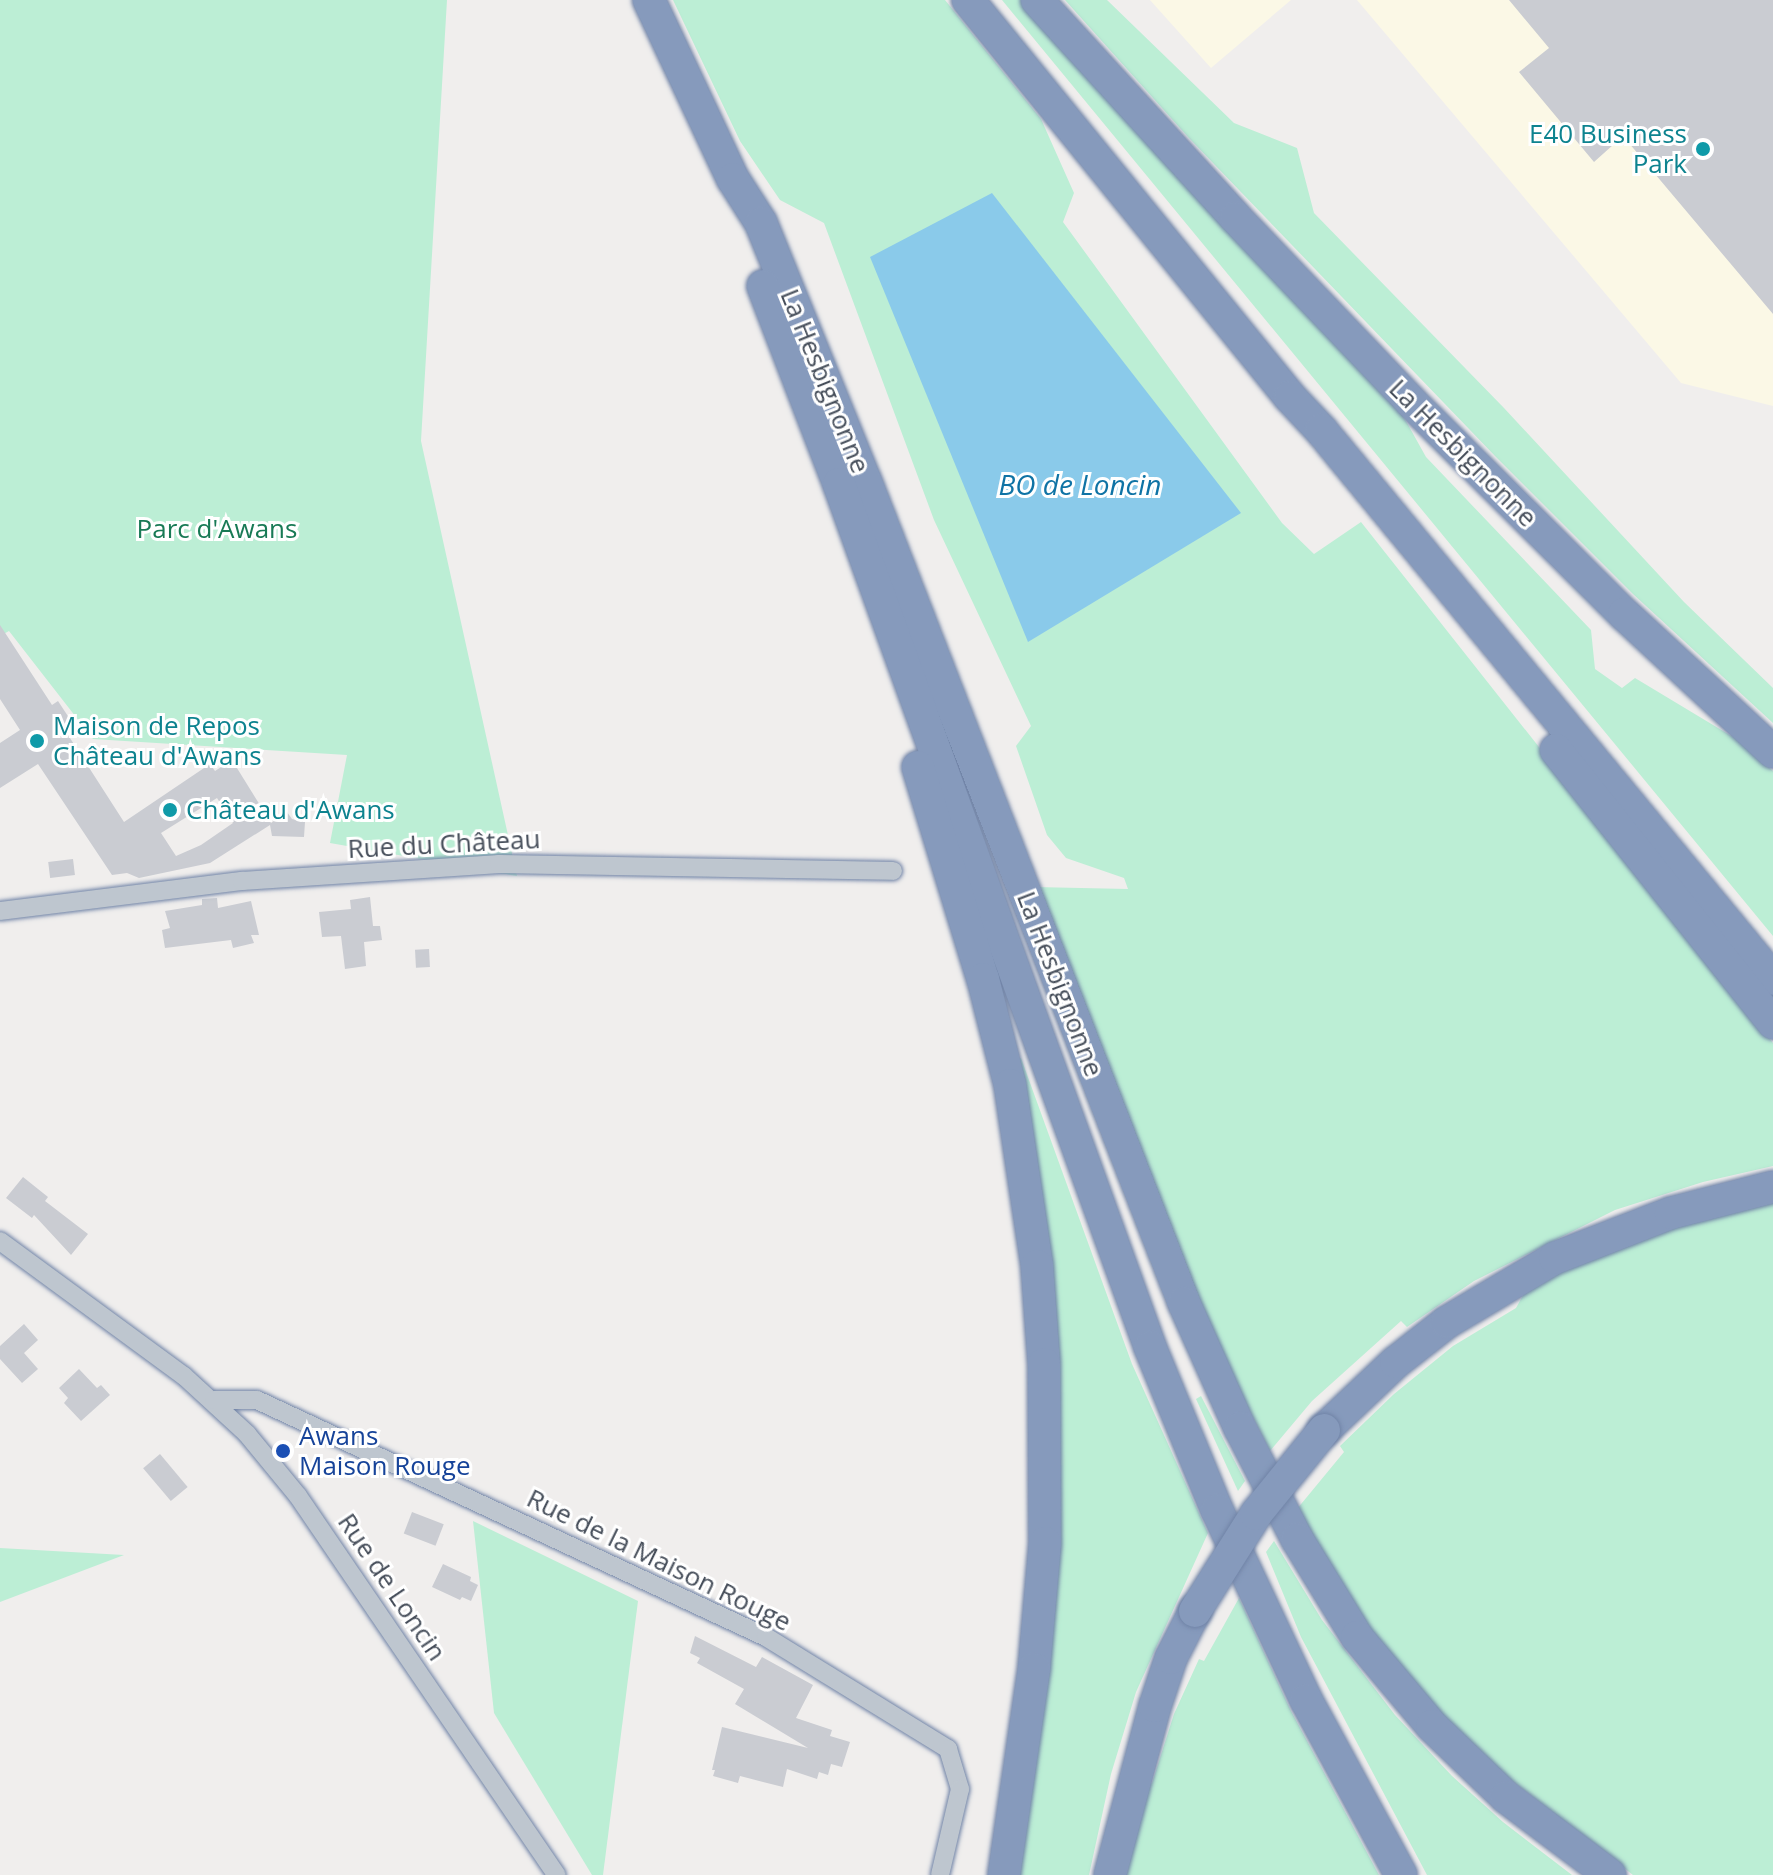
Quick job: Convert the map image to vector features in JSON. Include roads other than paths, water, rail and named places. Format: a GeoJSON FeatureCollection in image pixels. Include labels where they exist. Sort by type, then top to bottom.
{"type":"FeatureCollection","features":[{"type":"Feature","properties":{"kind":"highway","name":"La Hesbignonne"},"geometry":{"type":"LineString","coordinates":[[649,0],[733,179],[761,223],[865,480],[1184,1303],[1240,1428],[1283,1512],[1357,1637],[1432,1726],[1506,1797],[1610,1875]]}},
{"type":"Feature","properties":{"kind":"highway"},"geometry":{"type":"LineString","coordinates":[[968,0],[1290,397],[1321,430],[1773,979]]}},
{"type":"Feature","properties":{"kind":"highway","name":"La Hesbignonne"},"geometry":{"type":"LineString","coordinates":[[1037,0],[1236,218],[1411,402],[1624,614],[1773,752]]}},
{"type":"Feature","properties":{"kind":"highway"},"geometry":{"type":"LineString","coordinates":[[733,179],[743,234],[905,667],[1079,1159],[1156,1362],[1217,1510],[1306,1700],[1401,1875]]}},
{"type":"Feature","properties":{"kind":"highway"},"geometry":{"type":"LineString","coordinates":[[1290,397],[1306,436],[1773,1023]]}},
{"type":"Feature","properties":{"kind":"highway"},"geometry":{"type":"LineString","coordinates":[[905,667],[900,705],[955,880],[1010,1085],[1037,1266],[1044,1364],[1045,1543],[1034,1669],[1004,1875]]}},
{"type":"Feature","properties":{"kind":"highway"},"geometry":{"type":"LineString","coordinates":[[1110,1875],[1155,1706],[1171,1658],[1195,1611],[1256,1514],[1324,1430],[1396,1362],[1447,1322],[1555,1258],[1671,1213],[1773,1187]]}},
{"type":"Feature","properties":{"kind":"street","name":"Rue du Château"},"geometry":{"type":"LineString","coordinates":[[0,911],[242,881],[499,864],[893,871]]}},
{"type":"Feature","properties":{"kind":"street","name":"Rue de Loncin"},"geometry":{"type":"LineString","coordinates":[[0,1241],[214,1400],[298,1496],[557,1875]]}},
{"type":"Feature","properties":{"kind":"street","name":"Rue de la Maison Rouge"},"geometry":{"type":"LineString","coordinates":[[214,1400],[257,1400],[752,1631],[948,1749],[960,1789],[940,1875]]}},
{"type":"Feature","properties":{"kind":"water","name":"BO de Loncin"},"geometry":{"type":"Polygon","coordinates":[[[992,193],[1241,513],[1028,642],[870,257],[992,193]]]}},
{"type":"Feature","properties":{"kind":"place","name":"E40 Business Park"},"geometry":{"type":"Point","coordinates":[1703,149]}},
{"type":"Feature","properties":{"kind":"place","name":"Maison de Repos Château d'Awans"},"geometry":{"type":"Point","coordinates":[37,741]}},
{"type":"Feature","properties":{"kind":"place","name":"Château d'Awans"},"geometry":{"type":"Point","coordinates":[170,810]}},
{"type":"Feature","properties":{"kind":"place","name":"Awans Maison Rouge"},"geometry":{"type":"Point","coordinates":[283,1451]}},
{"type":"Feature","properties":{"kind":"park label","name":"Parc d'Awans"},"geometry":{"type":"Point","coordinates":[217,529]}}]}
